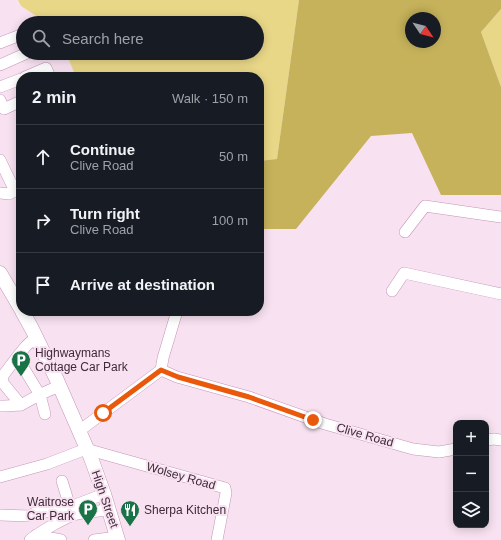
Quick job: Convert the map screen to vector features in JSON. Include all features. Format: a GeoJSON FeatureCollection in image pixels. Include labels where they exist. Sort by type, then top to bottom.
{"type":"FeatureCollection","features":[{"type":"Feature","properties":{"kind":"main road","name":"High Street"},"geometry":{"type":"LineString","coordinates":[[0,273],[16,301]]}},
{"type":"Feature","properties":{"kind":"main road","name":"High Street"},"geometry":{"type":"LineString","coordinates":[[24,316],[60,386],[79,431],[104,494],[118,539]]}},
{"type":"Feature","properties":{"kind":"street"},"geometry":{"type":"LineString","coordinates":[[0,43],[16,37]]}},
{"type":"Feature","properties":{"kind":"street"},"geometry":{"type":"LineString","coordinates":[[0,65],[16,58]]}},
{"type":"Feature","properties":{"kind":"street"},"geometry":{"type":"LineString","coordinates":[[37,72],[46,68],[48,72]]}},
{"type":"Feature","properties":{"kind":"street"},"geometry":{"type":"LineString","coordinates":[[0,87],[16,81]]}},
{"type":"Feature","properties":{"kind":"street"},"geometry":{"type":"LineString","coordinates":[[0,100],[4,109],[16,103]]}},
{"type":"Feature","properties":{"kind":"street"},"geometry":{"type":"LineString","coordinates":[[0,160],[15,191],[9,194],[0,193]]}},
{"type":"Feature","properties":{"kind":"street"},"geometry":{"type":"LineString","coordinates":[[405,232],[425,206],[501,217]]}},
{"type":"Feature","properties":{"kind":"street"},"geometry":{"type":"LineString","coordinates":[[392,291],[404,273],[501,294]]}},
{"type":"Feature","properties":{"kind":"street"},"geometry":{"type":"LineString","coordinates":[[79,431],[161,370],[176,316]]}},
{"type":"Feature","properties":{"kind":"street"},"geometry":{"type":"LineString","coordinates":[[21,405],[3,383],[2,376],[12,362],[36,337]]}},
{"type":"Feature","properties":{"kind":"street"},"geometry":{"type":"LineString","coordinates":[[17,357],[40,395],[45,414]]}},
{"type":"Feature","properties":{"kind":"street","name":"Clive Road"},"geometry":{"type":"LineString","coordinates":[[161,370],[178,377],[249,397],[325,424],[413,449],[439,452],[453,450]]}},
{"type":"Feature","properties":{"kind":"street"},"geometry":{"type":"LineString","coordinates":[[0,406],[21,405],[60,386]]}},
{"type":"Feature","properties":{"kind":"street"},"geometry":{"type":"LineString","coordinates":[[489,440],[501,440]]}},
{"type":"Feature","properties":{"kind":"street"},"geometry":{"type":"LineString","coordinates":[[0,478],[88,454]]}},
{"type":"Feature","properties":{"kind":"street","name":"Wolsey Road"},"geometry":{"type":"LineString","coordinates":[[88,454],[225,488],[226,492],[217,540]]}},
{"type":"Feature","properties":{"kind":"street"},"geometry":{"type":"LineString","coordinates":[[62,481],[70,507]]}},
{"type":"Feature","properties":{"kind":"street"},"geometry":{"type":"LineString","coordinates":[[0,515],[29,516],[37,512],[64,511],[70,507],[104,494]]}},
{"type":"Feature","properties":{"kind":"street"},"geometry":{"type":"LineString","coordinates":[[33,538],[76,514],[108,510]]}},
{"type":"Feature","properties":{"kind":"street"},"geometry":{"type":"LineString","coordinates":[[33,538],[61,540]]}},
{"type":"Feature","properties":{"kind":"street"},"geometry":{"type":"LineString","coordinates":[[94,540],[118,539]]}},
{"type":"Feature","properties":{"kind":"shaded area"},"geometry":{"type":"Polygon","coordinates":[[[18,0],[299,0],[277,159],[264,160],[264,72],[74,72],[69,60],[264,60],[264,16],[36,16],[21,6],[18,0]]]}},
{"type":"Feature","properties":{"kind":"shaded area"},"geometry":{"type":"Polygon","coordinates":[[[299,0],[501,0],[501,9],[481,32],[501,87],[501,195],[441,195],[412,133],[371,136],[296,229],[264,229],[264,160],[277,159],[299,0]]]}},
{"type":"Feature","properties":{"kind":"shaded area"},"geometry":{"type":"Polygon","coordinates":[[[501,9],[501,87],[481,32],[501,9]]]}},
{"type":"Feature","properties":{"kind":"place","name":"Highwaymans Cottage Car Park"},"geometry":{"type":"Point","coordinates":[21,377]}},
{"type":"Feature","properties":{"kind":"place","name":"Waitrose Car Park"},"geometry":{"type":"Point","coordinates":[88,526]}},
{"type":"Feature","properties":{"kind":"place","name":"Sherpa Kitchen"},"geometry":{"type":"Point","coordinates":[130,527]}},
{"type":"Feature","properties":{"kind":"route"},"geometry":{"type":"LineString","coordinates":[[103,413],[161,370],[178,377],[249,397],[313,420]]}}]}
